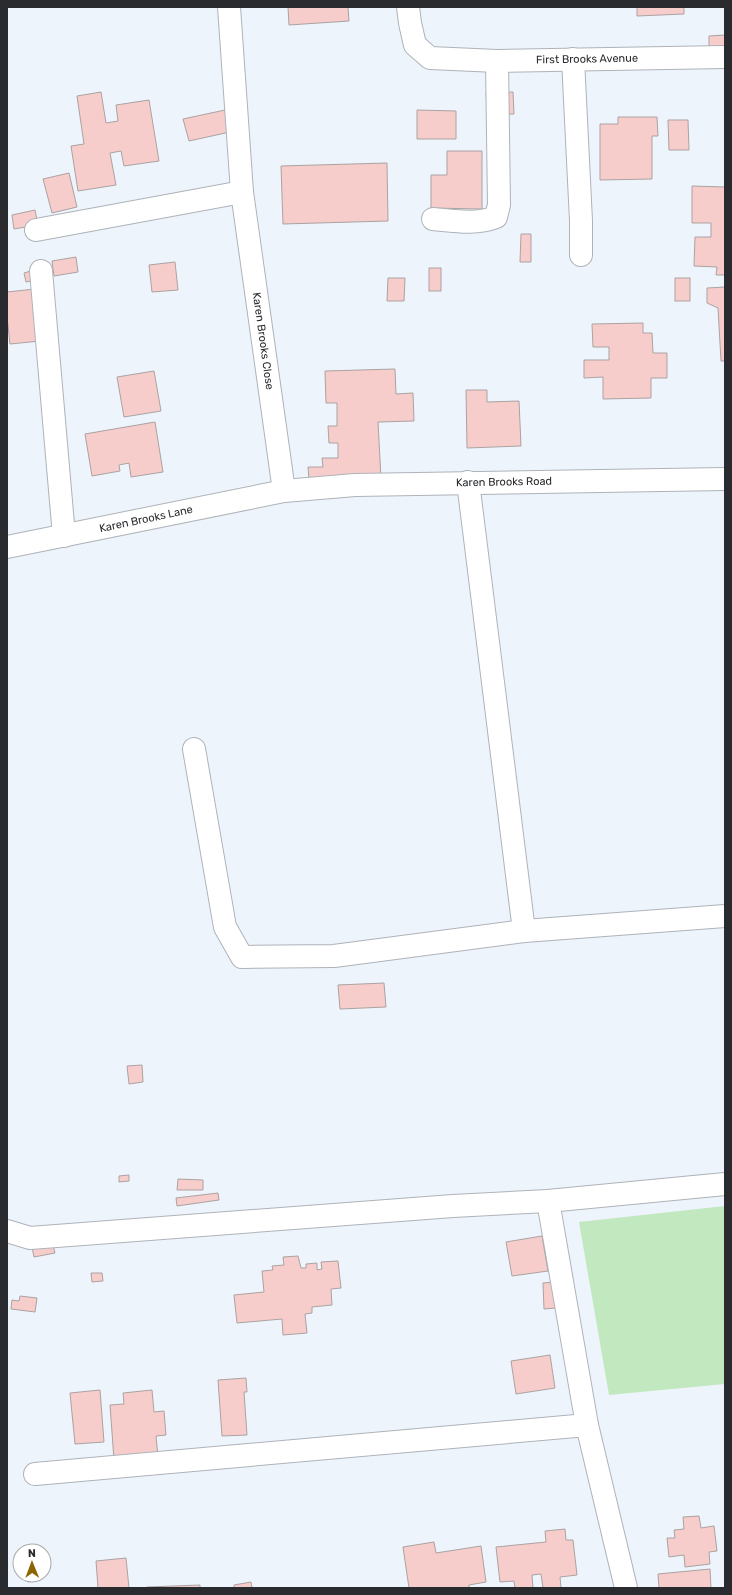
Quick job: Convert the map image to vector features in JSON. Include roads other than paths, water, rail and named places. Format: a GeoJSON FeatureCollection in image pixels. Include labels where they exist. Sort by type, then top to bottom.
{"type":"FeatureCollection","features":[{"type":"Feature","properties":{"kind":"street","name":"Karen Brooks Close"},"geometry":{"type":"LineString","coordinates":[[229,7],[242,192],[284,491]]}},
{"type":"Feature","properties":{"kind":"street","name":"First Brooks Avenue"},"geometry":{"type":"LineString","coordinates":[[408,7],[415,45],[430,58],[497,61],[725,57]]}},
{"type":"Feature","properties":{"kind":"street"},"geometry":{"type":"LineString","coordinates":[[574,59],[581,221],[581,255]]}},
{"type":"Feature","properties":{"kind":"street"},"geometry":{"type":"LineString","coordinates":[[433,219],[467,222],[485,221],[496,217],[499,205],[497,61]]}},
{"type":"Feature","properties":{"kind":"street"},"geometry":{"type":"LineString","coordinates":[[36,230],[242,192]]}},
{"type":"Feature","properties":{"kind":"street"},"geometry":{"type":"LineString","coordinates":[[41,271],[64,536]]}},
{"type":"Feature","properties":{"kind":"street","name":"Karen Brooks Road"},"geometry":{"type":"LineString","coordinates":[[284,491],[355,485],[725,479]]}},
{"type":"Feature","properties":{"kind":"street"},"geometry":{"type":"LineString","coordinates":[[468,482],[524,931]]}},
{"type":"Feature","properties":{"kind":"street","name":"Karen Brooks Lane"},"geometry":{"type":"LineString","coordinates":[[7,547],[284,491]]}},
{"type":"Feature","properties":{"kind":"street"},"geometry":{"type":"LineString","coordinates":[[194,749],[225,927],[242,957],[334,956],[524,931],[725,916]]}},
{"type":"Feature","properties":{"kind":"street"},"geometry":{"type":"LineString","coordinates":[[7,1231],[30,1238],[453,1206],[548,1201],[725,1184]]}},
{"type":"Feature","properties":{"kind":"street"},"geometry":{"type":"LineString","coordinates":[[548,1201],[587,1425],[626,1588]]}},
{"type":"Feature","properties":{"kind":"street"},"geometry":{"type":"LineString","coordinates":[[35,1474],[587,1425]]}}]}
